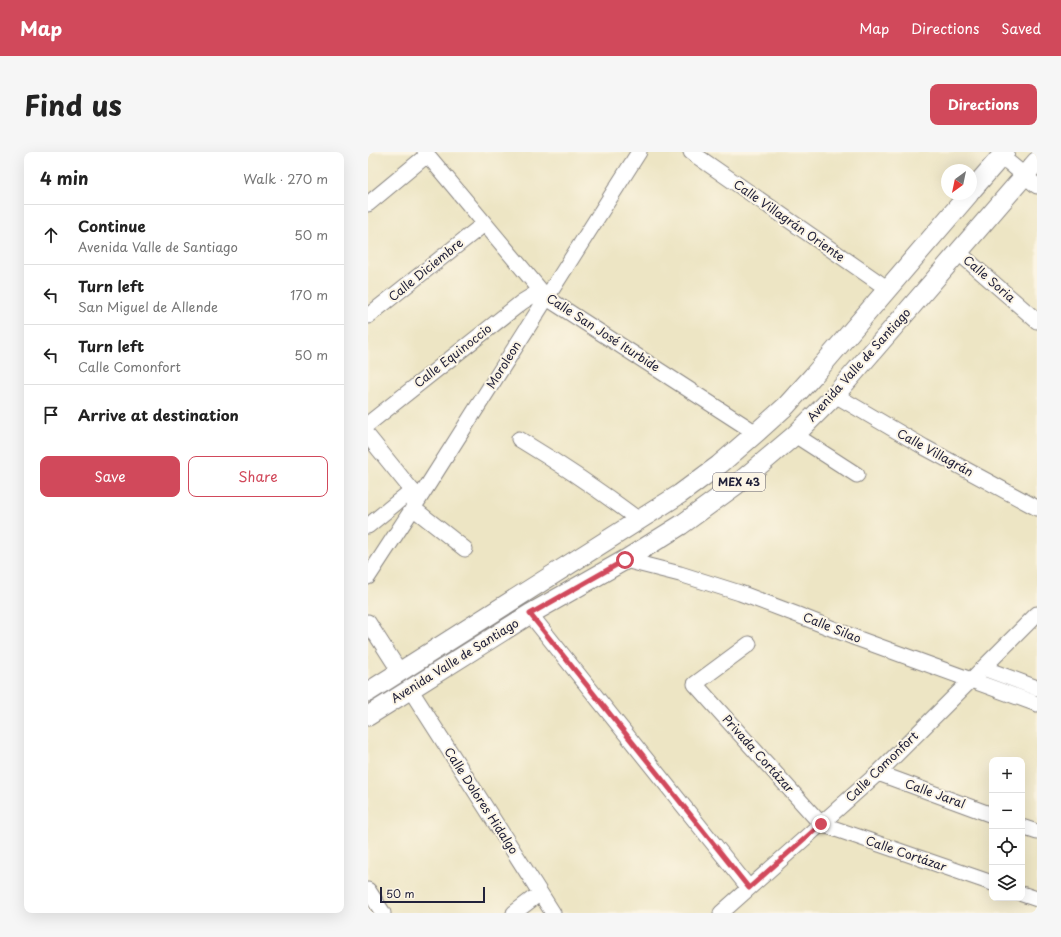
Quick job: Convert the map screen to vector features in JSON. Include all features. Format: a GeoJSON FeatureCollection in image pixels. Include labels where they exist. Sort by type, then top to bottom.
{"type":"FeatureCollection","features":[{"type":"Feature","properties":{"kind":"main road"},"geometry":{"type":"LineString","coordinates":[[977,184],[1003,154]]}},
{"type":"Feature","properties":{"kind":"main road","name":"Avenida Valle de Santiago"},"geometry":{"type":"LineString","coordinates":[[368,716],[530,614],[625,560],[681,524],[736,485],[795,435],[835,395],[958,252],[1031,181],[1037,161]]}},
{"type":"Feature","properties":{"kind":"main road","name":"Avenida Valle de Santiago"},"geometry":{"type":"LineString","coordinates":[[368,692],[680,494],[719,465],[786,406],[964,200]]}},
{"type":"Feature","properties":{"kind":"street","name":"Moroleon"},"geometry":{"type":"LineString","coordinates":[[368,577],[415,499],[544,294],[639,152]]}},
{"type":"Feature","properties":{"kind":"street","name":"Calle Villagrán Oriente"},"geometry":{"type":"LineString","coordinates":[[691,152],[888,289]]}},
{"type":"Feature","properties":{"kind":"street","name":"Calle San José Iturbide"},"geometry":{"type":"LineString","coordinates":[[426,153],[544,294],[756,433]]}},
{"type":"Feature","properties":{"kind":"street"},"geometry":{"type":"LineString","coordinates":[[368,204],[426,153]]}},
{"type":"Feature","properties":{"kind":"street"},"geometry":{"type":"LineString","coordinates":[[1003,154],[1031,181]]}},
{"type":"Feature","properties":{"kind":"street","name":"Calle Diciembre"},"geometry":{"type":"LineString","coordinates":[[368,316],[484,224]]}},
{"type":"Feature","properties":{"kind":"street","name":"Calle Soria"},"geometry":{"type":"LineString","coordinates":[[958,252],[1037,321]]}},
{"type":"Feature","properties":{"kind":"street","name":"Calle Equinoccio"},"geometry":{"type":"LineString","coordinates":[[368,424],[522,302],[544,294]]}},
{"type":"Feature","properties":{"kind":"street","name":"Calle Villagrán"},"geometry":{"type":"LineString","coordinates":[[835,395],[924,447],[1037,508]]}},
{"type":"Feature","properties":{"kind":"street"},"geometry":{"type":"LineString","coordinates":[[795,435],[857,475]]}},
{"type":"Feature","properties":{"kind":"street"},"geometry":{"type":"LineString","coordinates":[[368,436],[415,499],[465,549]]}},
{"type":"Feature","properties":{"kind":"street"},"geometry":{"type":"LineString","coordinates":[[519,439],[563,465],[639,520]]}},
{"type":"Feature","properties":{"kind":"street"},"geometry":{"type":"LineString","coordinates":[[368,526],[415,499]]}},
{"type":"Feature","properties":{"kind":"street","name":"Calle Silao"},"geometry":{"type":"LineString","coordinates":[[625,560],[680,574],[740,593],[863,641],[1037,704]]}},
{"type":"Feature","properties":{"kind":"street"},"geometry":{"type":"LineString","coordinates":[[530,614],[749,888]]}},
{"type":"Feature","properties":{"kind":"street","name":"Calle Comonfort"},"geometry":{"type":"LineString","coordinates":[[724,912],[878,773],[1037,614]]}},
{"type":"Feature","properties":{"kind":"street"},"geometry":{"type":"LineString","coordinates":[[368,622],[400,672]]}},
{"type":"Feature","properties":{"kind":"street","name":"Privada Cortázar"},"geometry":{"type":"LineString","coordinates":[[749,644],[695,684],[821,824]]}},
{"type":"Feature","properties":{"kind":"street"},"geometry":{"type":"LineString","coordinates":[[983,668],[1037,688]]}},
{"type":"Feature","properties":{"kind":"street","name":"Calle Dolores Hidalgo"},"geometry":{"type":"LineString","coordinates":[[410,690],[553,913]]}},
{"type":"Feature","properties":{"kind":"street","name":"Calle Jaral"},"geometry":{"type":"LineString","coordinates":[[878,773],[989,815]]}},
{"type":"Feature","properties":{"kind":"street","name":"Calle Cortázar"},"geometry":{"type":"LineString","coordinates":[[821,824],[989,882]]}},
{"type":"Feature","properties":{"kind":"street"},"geometry":{"type":"LineString","coordinates":[[1025,827],[1037,832]]}},
{"type":"Feature","properties":{"kind":"street"},"geometry":{"type":"LineString","coordinates":[[368,890],[383,913]]}},
{"type":"Feature","properties":{"kind":"street"},"geometry":{"type":"LineString","coordinates":[[514,913],[540,893]]}},
{"type":"Feature","properties":{"kind":"street"},"geometry":{"type":"LineString","coordinates":[[1025,895],[1037,899]]}},
{"type":"Feature","properties":{"kind":"route"},"geometry":{"type":"LineString","coordinates":[[625,560],[530,614],[749,888],[821,824]]}}]}
